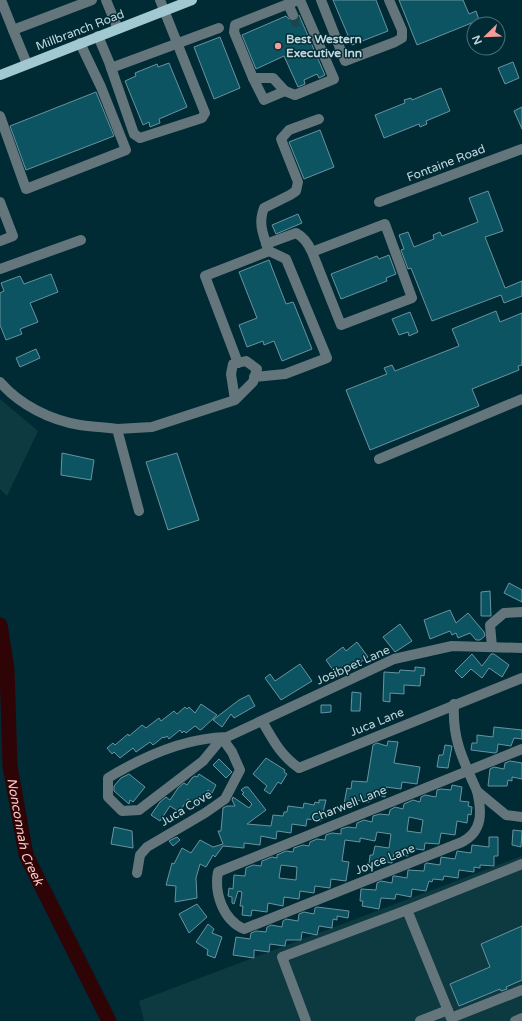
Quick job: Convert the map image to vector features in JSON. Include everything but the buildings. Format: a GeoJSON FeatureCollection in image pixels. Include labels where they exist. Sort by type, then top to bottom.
{"type":"FeatureCollection","features":[{"type":"Feature","properties":{"kind":"main road","name":"Millbranch Road"},"geometry":{"type":"LineString","coordinates":[[0,75],[192,0]]}},
{"type":"Feature","properties":{"kind":"street"},"geometry":{"type":"LineString","coordinates":[[1,0],[27,64]]}},
{"type":"Feature","properties":{"kind":"street"},"geometry":{"type":"LineString","coordinates":[[13,30],[92,0]]}},
{"type":"Feature","properties":{"kind":"street"},"geometry":{"type":"LineString","coordinates":[[106,0],[118,29]]}},
{"type":"Feature","properties":{"kind":"street"},"geometry":{"type":"LineString","coordinates":[[98,36],[134,134],[140,138],[202,118],[205,113],[160,0]]}},
{"type":"Feature","properties":{"kind":"street"},"geometry":{"type":"LineString","coordinates":[[321,0],[345,61],[402,38],[402,30],[389,0]]}},
{"type":"Feature","properties":{"kind":"street"},"geometry":{"type":"LineString","coordinates":[[295,1],[301,18]]}},
{"type":"Feature","properties":{"kind":"street"},"geometry":{"type":"LineString","coordinates":[[253,78],[273,78],[285,91],[295,95],[334,79],[301,18],[295,1]]}},
{"type":"Feature","properties":{"kind":"street"},"geometry":{"type":"LineString","coordinates":[[285,91],[264,100],[234,32],[235,25],[295,1]]}},
{"type":"Feature","properties":{"kind":"street"},"geometry":{"type":"LineString","coordinates":[[111,68],[219,28]]}},
{"type":"Feature","properties":{"kind":"street"},"geometry":{"type":"LineString","coordinates":[[0,116],[26,189],[126,150],[101,87],[80,43]]}},
{"type":"Feature","properties":{"kind":"street"},"geometry":{"type":"LineString","coordinates":[[254,377],[285,374],[327,358],[286,259],[268,247],[262,232],[260,217],[264,208],[290,196],[296,190],[298,182],[281,139],[288,130],[319,119]]}},
{"type":"Feature","properties":{"kind":"street","name":"Fontaine Road"},"geometry":{"type":"LineString","coordinates":[[379,202],[522,148]]}},
{"type":"Feature","properties":{"kind":"street"},"geometry":{"type":"LineString","coordinates":[[0,202],[12,236],[0,241]]}},
{"type":"Feature","properties":{"kind":"street"},"geometry":{"type":"LineString","coordinates":[[238,363],[205,276],[296,233],[302,236],[312,252],[340,325],[412,298],[385,224],[312,252]]}},
{"type":"Feature","properties":{"kind":"street"},"geometry":{"type":"LineString","coordinates":[[0,269],[81,240]]}},
{"type":"Feature","properties":{"kind":"street"},"geometry":{"type":"LineString","coordinates":[[0,382],[19,399],[45,415],[79,425],[117,429],[152,427],[235,400],[253,382],[257,369],[246,361],[233,364],[231,374],[235,400]]}},
{"type":"Feature","properties":{"kind":"street"},"geometry":{"type":"LineString","coordinates":[[379,459],[522,399]]}},
{"type":"Feature","properties":{"kind":"street"},"geometry":{"type":"LineString","coordinates":[[117,429],[138,511]]}},
{"type":"Feature","properties":{"kind":"street"},"geometry":{"type":"LineString","coordinates":[[492,647],[490,625],[504,613],[522,612]]}},
{"type":"Feature","properties":{"kind":"street","name":"Josibpet Lane"},"geometry":{"type":"LineString","coordinates":[[224,737],[262,721],[394,659],[452,646],[522,648]]}},
{"type":"Feature","properties":{"kind":"street","name":"Juca Lane"},"geometry":{"type":"LineString","coordinates":[[262,721],[276,746],[288,761],[299,768],[454,704],[522,678]]}},
{"type":"Feature","properties":{"kind":"street"},"geometry":{"type":"LineString","coordinates":[[454,704],[454,733],[467,770],[477,791],[506,816],[522,817]]}},
{"type":"Feature","properties":{"kind":"street"},"geometry":{"type":"LineString","coordinates":[[206,737],[224,737],[203,762],[139,810],[122,811],[108,797],[108,778],[145,757],[206,737]]}},
{"type":"Feature","properties":{"kind":"street","name":"Juca Cove"},"geometry":{"type":"LineString","coordinates":[[137,873],[140,855],[146,846],[205,813],[226,799],[240,770],[224,737]]}},
{"type":"Feature","properties":{"kind":"street","name":"Charwell Lane"},"geometry":{"type":"LineString","coordinates":[[221,905],[216,883],[218,872],[522,749]]}},
{"type":"Feature","properties":{"kind":"street","name":"Joyce Lane"},"geometry":{"type":"LineString","coordinates":[[221,905],[234,924],[244,929],[462,842],[474,834],[478,826],[481,811],[477,791]]}},
{"type":"Feature","properties":{"kind":"street"},"geometry":{"type":"LineString","coordinates":[[306,1021],[282,957],[407,910],[522,864]]}},
{"type":"Feature","properties":{"kind":"street"},"geometry":{"type":"LineString","coordinates":[[407,910],[451,1018],[522,990]]}},
{"type":"Feature","properties":{"kind":"street"},"geometry":{"type":"LineString","coordinates":[[420,1021],[448,1010]]}},
{"type":"Feature","properties":{"kind":"street"},"geometry":{"type":"LineString","coordinates":[[515,1021],[522,1018]]}},
{"type":"Feature","properties":{"kind":"shaded area"},"geometry":{"type":"Polygon","coordinates":[[[0,399],[38,431],[7,496],[0,489],[0,399]]]}},
{"type":"Feature","properties":{"kind":"shaded area"},"geometry":{"type":"Polygon","coordinates":[[[522,856],[522,1021],[144,1021],[139,1001],[522,856]]]}},
{"type":"Feature","properties":{"kind":"waterway","name":"Nonconnah Creek"},"geometry":{"type":"LineString","coordinates":[[0,625],[7,669],[10,766],[26,855],[109,1021]]}},
{"type":"Feature","properties":{"kind":"tunnel"},"geometry":{"type":"LineString","coordinates":[[293,15],[296,22],[302,20]]}},
{"type":"Feature","properties":{"kind":"place","name":"Best Western Executive Inn"},"geometry":{"type":"Point","coordinates":[278,46]}}]}
